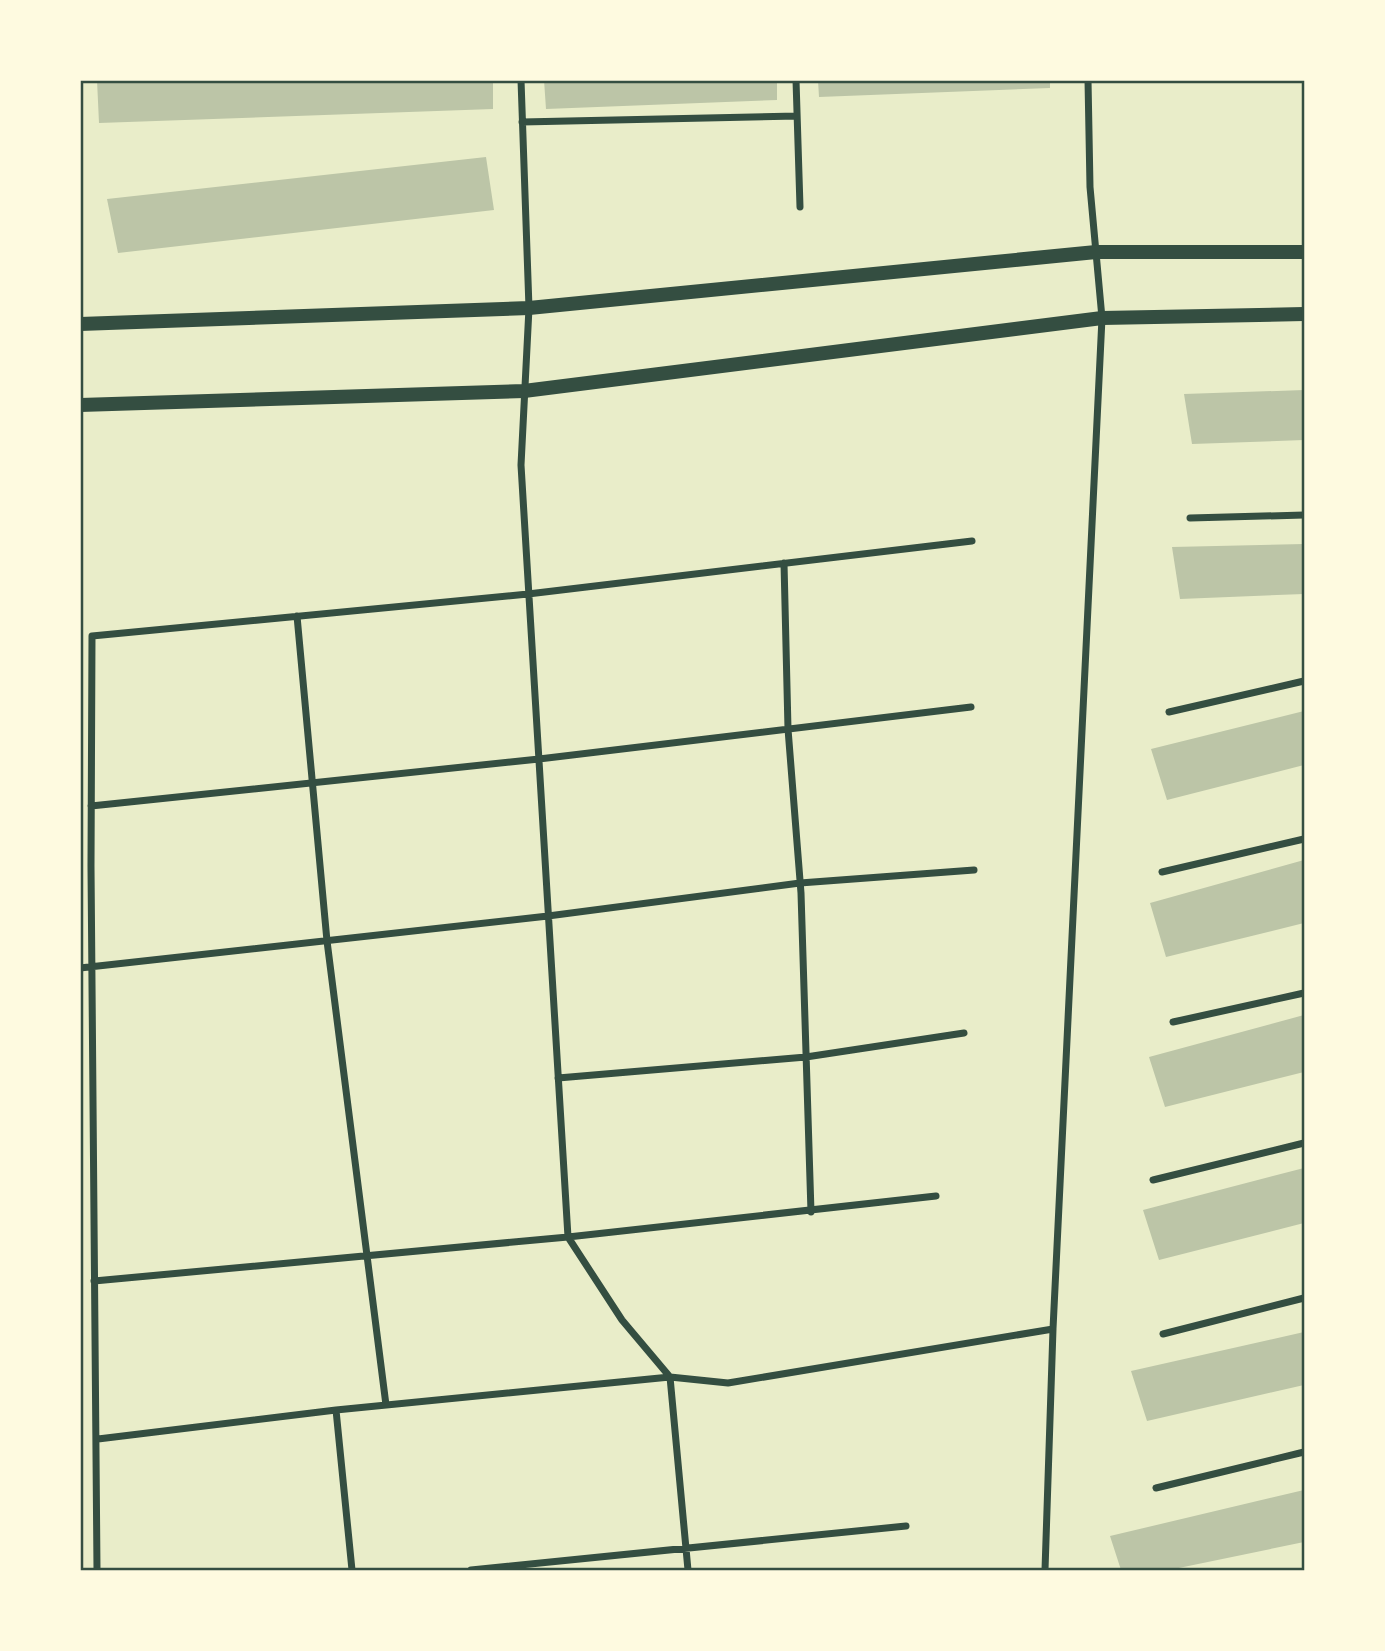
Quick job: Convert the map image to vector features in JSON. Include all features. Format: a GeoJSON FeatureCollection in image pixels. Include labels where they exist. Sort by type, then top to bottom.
{"type":"FeatureCollection","features":[{"type":"Feature","properties":{"kind":"main road"},"geometry":{"type":"LineString","coordinates":[[80,324],[529,308],[1096,252],[1304,252]]}},
{"type":"Feature","properties":{"kind":"main road"},"geometry":{"type":"LineString","coordinates":[[80,405],[524,391],[1102,318],[1304,314]]}},
{"type":"Feature","properties":{"kind":"street"},"geometry":{"type":"LineString","coordinates":[[521,80],[529,308],[521,465],[568,1237],[621,1320],[670,1377],[683,1549],[688,1570]]}},
{"type":"Feature","properties":{"kind":"street"},"geometry":{"type":"LineString","coordinates":[[796,80],[800,207]]}},
{"type":"Feature","properties":{"kind":"street"},"geometry":{"type":"LineString","coordinates":[[1045,1570],[1053,1329],[1102,318],[1090,187],[1088,80]]}},
{"type":"Feature","properties":{"kind":"street"},"geometry":{"type":"LineString","coordinates":[[522,122],[797,116]]}},
{"type":"Feature","properties":{"kind":"street"},"geometry":{"type":"LineString","coordinates":[[1190,518],[1304,515]]}},
{"type":"Feature","properties":{"kind":"street"},"geometry":{"type":"LineString","coordinates":[[97,1570],[92,636],[528,594],[972,541]]}},
{"type":"Feature","properties":{"kind":"street"},"geometry":{"type":"LineString","coordinates":[[783,563],[788,729],[800,883],[811,1212]]}},
{"type":"Feature","properties":{"kind":"street"},"geometry":{"type":"LineString","coordinates":[[297,616],[327,941],[386,1405]]}},
{"type":"Feature","properties":{"kind":"street"},"geometry":{"type":"LineString","coordinates":[[1169,712],[1304,681]]}},
{"type":"Feature","properties":{"kind":"street"},"geometry":{"type":"LineString","coordinates":[[91,806],[539,759],[971,707]]}},
{"type":"Feature","properties":{"kind":"street"},"geometry":{"type":"LineString","coordinates":[[1162,872],[1304,839]]}},
{"type":"Feature","properties":{"kind":"street"},"geometry":{"type":"LineString","coordinates":[[80,968],[548,916],[800,883],[974,870]]}},
{"type":"Feature","properties":{"kind":"street"},"geometry":{"type":"LineString","coordinates":[[1173,1022],[1304,993]]}},
{"type":"Feature","properties":{"kind":"street"},"geometry":{"type":"LineString","coordinates":[[558,1079],[806,1057],[964,1033]]}},
{"type":"Feature","properties":{"kind":"street"},"geometry":{"type":"LineString","coordinates":[[1153,1180],[1304,1143]]}},
{"type":"Feature","properties":{"kind":"street"},"geometry":{"type":"LineString","coordinates":[[94,1281],[568,1237],[936,1196]]}},
{"type":"Feature","properties":{"kind":"street"},"geometry":{"type":"LineString","coordinates":[[1163,1334],[1304,1298]]}},
{"type":"Feature","properties":{"kind":"street"},"geometry":{"type":"LineString","coordinates":[[98,1439],[336,1410],[670,1377],[728,1383],[1053,1329]]}},
{"type":"Feature","properties":{"kind":"street"},"geometry":{"type":"LineString","coordinates":[[336,1410],[352,1570]]}},
{"type":"Feature","properties":{"kind":"street"},"geometry":{"type":"LineString","coordinates":[[1156,1488],[1304,1452]]}},
{"type":"Feature","properties":{"kind":"street"},"geometry":{"type":"LineString","coordinates":[[471,1570],[906,1526]]}},
{"type":"Feature","properties":{"kind":"building"},"geometry":{"type":"Polygon","coordinates":[[[97,80],[493,80],[493,109],[99,123],[97,80]]]}},
{"type":"Feature","properties":{"kind":"building"},"geometry":{"type":"Polygon","coordinates":[[[544,80],[777,80],[777,100],[546,109],[544,80]]]}},
{"type":"Feature","properties":{"kind":"building"},"geometry":{"type":"Polygon","coordinates":[[[818,80],[1050,80],[1050,88],[819,97],[818,80]]]}},
{"type":"Feature","properties":{"kind":"building"},"geometry":{"type":"Polygon","coordinates":[[[486,157],[494,210],[118,253],[107,199],[486,157]]]}},
{"type":"Feature","properties":{"kind":"building"},"geometry":{"type":"Polygon","coordinates":[[[1304,390],[1304,440],[1192,444],[1184,394],[1304,390]]]}},
{"type":"Feature","properties":{"kind":"building"},"geometry":{"type":"Polygon","coordinates":[[[1304,544],[1304,594],[1180,599],[1172,547],[1304,544]]]}},
{"type":"Feature","properties":{"kind":"building"},"geometry":{"type":"Polygon","coordinates":[[[1304,711],[1304,765],[1167,800],[1151,749],[1304,711]]]}},
{"type":"Feature","properties":{"kind":"building"},"geometry":{"type":"Polygon","coordinates":[[[1304,860],[1304,923],[1166,957],[1150,903],[1304,860]]]}},
{"type":"Feature","properties":{"kind":"building"},"geometry":{"type":"Polygon","coordinates":[[[1304,1015],[1304,1072],[1165,1107],[1149,1057],[1304,1015]]]}},
{"type":"Feature","properties":{"kind":"building"},"geometry":{"type":"Polygon","coordinates":[[[1304,1168],[1304,1223],[1159,1260],[1143,1210],[1304,1168]]]}},
{"type":"Feature","properties":{"kind":"building"},"geometry":{"type":"Polygon","coordinates":[[[1304,1332],[1304,1385],[1147,1421],[1131,1371],[1304,1332]]]}},
{"type":"Feature","properties":{"kind":"building"},"geometry":{"type":"Polygon","coordinates":[[[1304,1490],[1304,1542],[1169,1570],[1121,1570],[1110,1536],[1304,1490]]]}}]}
